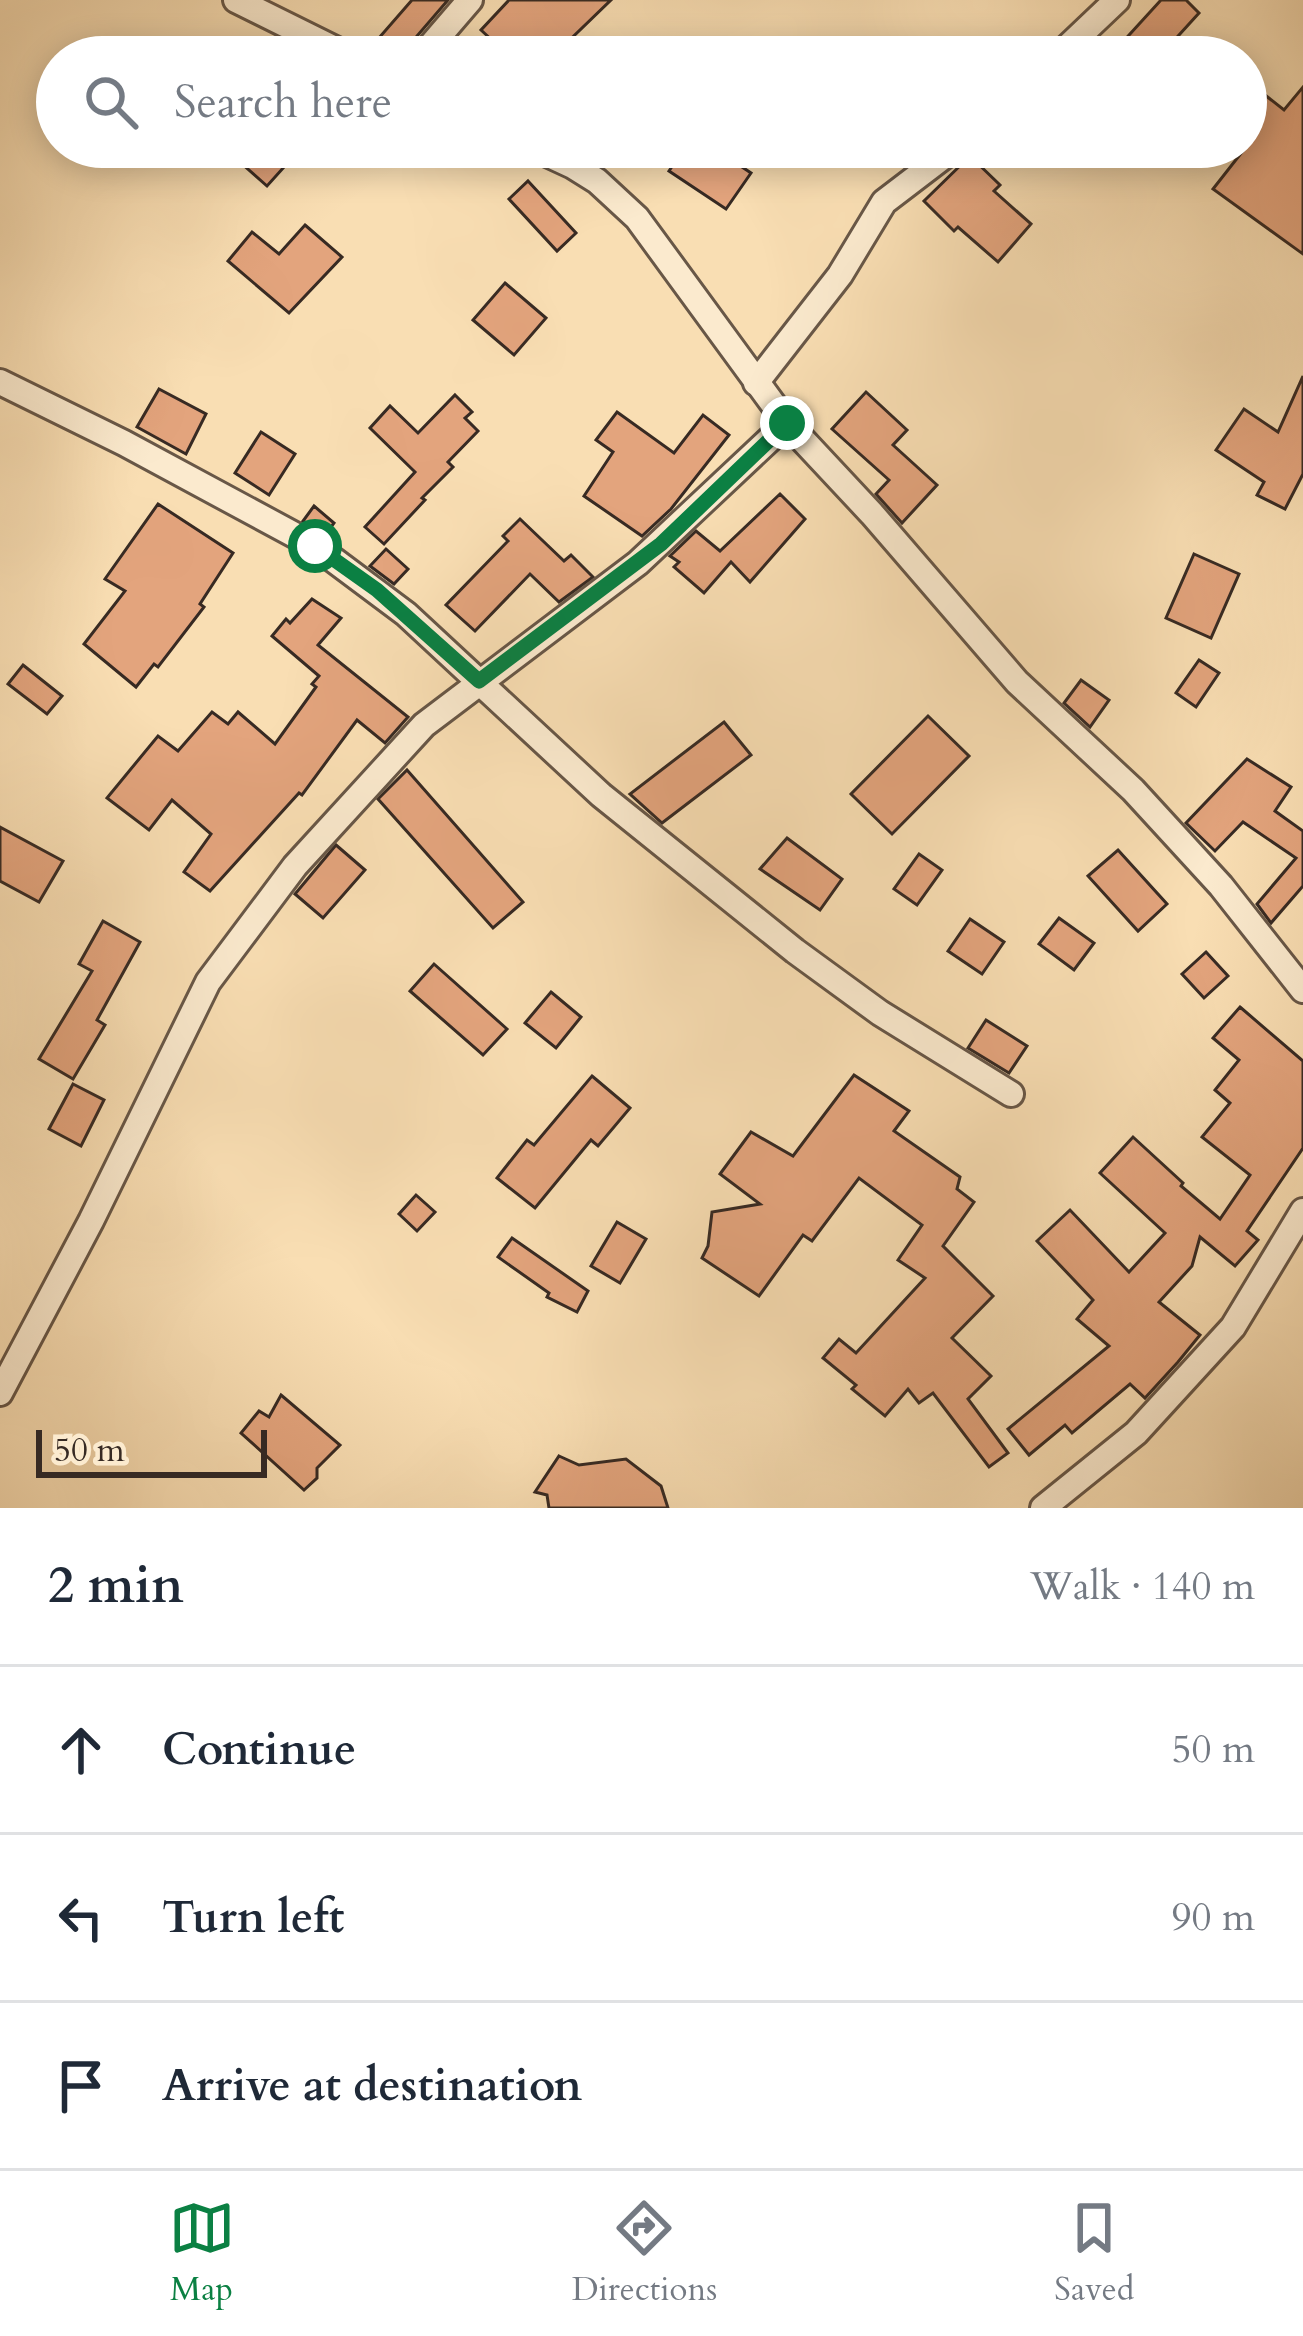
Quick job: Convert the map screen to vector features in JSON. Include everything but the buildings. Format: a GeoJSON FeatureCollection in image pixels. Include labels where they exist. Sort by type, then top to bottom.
{"type":"FeatureCollection","features":[{"type":"Feature","properties":{"kind":"street"},"geometry":{"type":"LineString","coordinates":[[236,0],[309,36]]}},
{"type":"Feature","properties":{"kind":"street"},"geometry":{"type":"LineString","coordinates":[[439,36],[470,0]]}},
{"type":"Feature","properties":{"kind":"street"},"geometry":{"type":"LineString","coordinates":[[1080,36],[1117,0]]}},
{"type":"Feature","properties":{"kind":"street"},"geometry":{"type":"LineString","coordinates":[[576,168],[637,218],[787,423],[1017,682],[1133,790],[1192,854],[1303,990]]}},
{"type":"Feature","properties":{"kind":"street"},"geometry":{"type":"LineString","coordinates":[[756,383],[840,275],[884,202],[929,168]]}},
{"type":"Feature","properties":{"kind":"street"},"geometry":{"type":"LineString","coordinates":[[0,382],[315,546],[377,590],[601,795],[795,951],[880,1013],[1011,1094]]}},
{"type":"Feature","properties":{"kind":"street"},"geometry":{"type":"LineString","coordinates":[[0,1393],[208,982],[295,866],[424,725],[661,544],[787,423]]}},
{"type":"Feature","properties":{"kind":"street"},"geometry":{"type":"LineString","coordinates":[[1043,1508],[1136,1433],[1233,1327],[1303,1211]]}},
{"type":"Feature","properties":{"kind":"route"},"geometry":{"type":"LineString","coordinates":[[315,546],[377,590],[479,681],[661,544],[787,423]]}}]}
